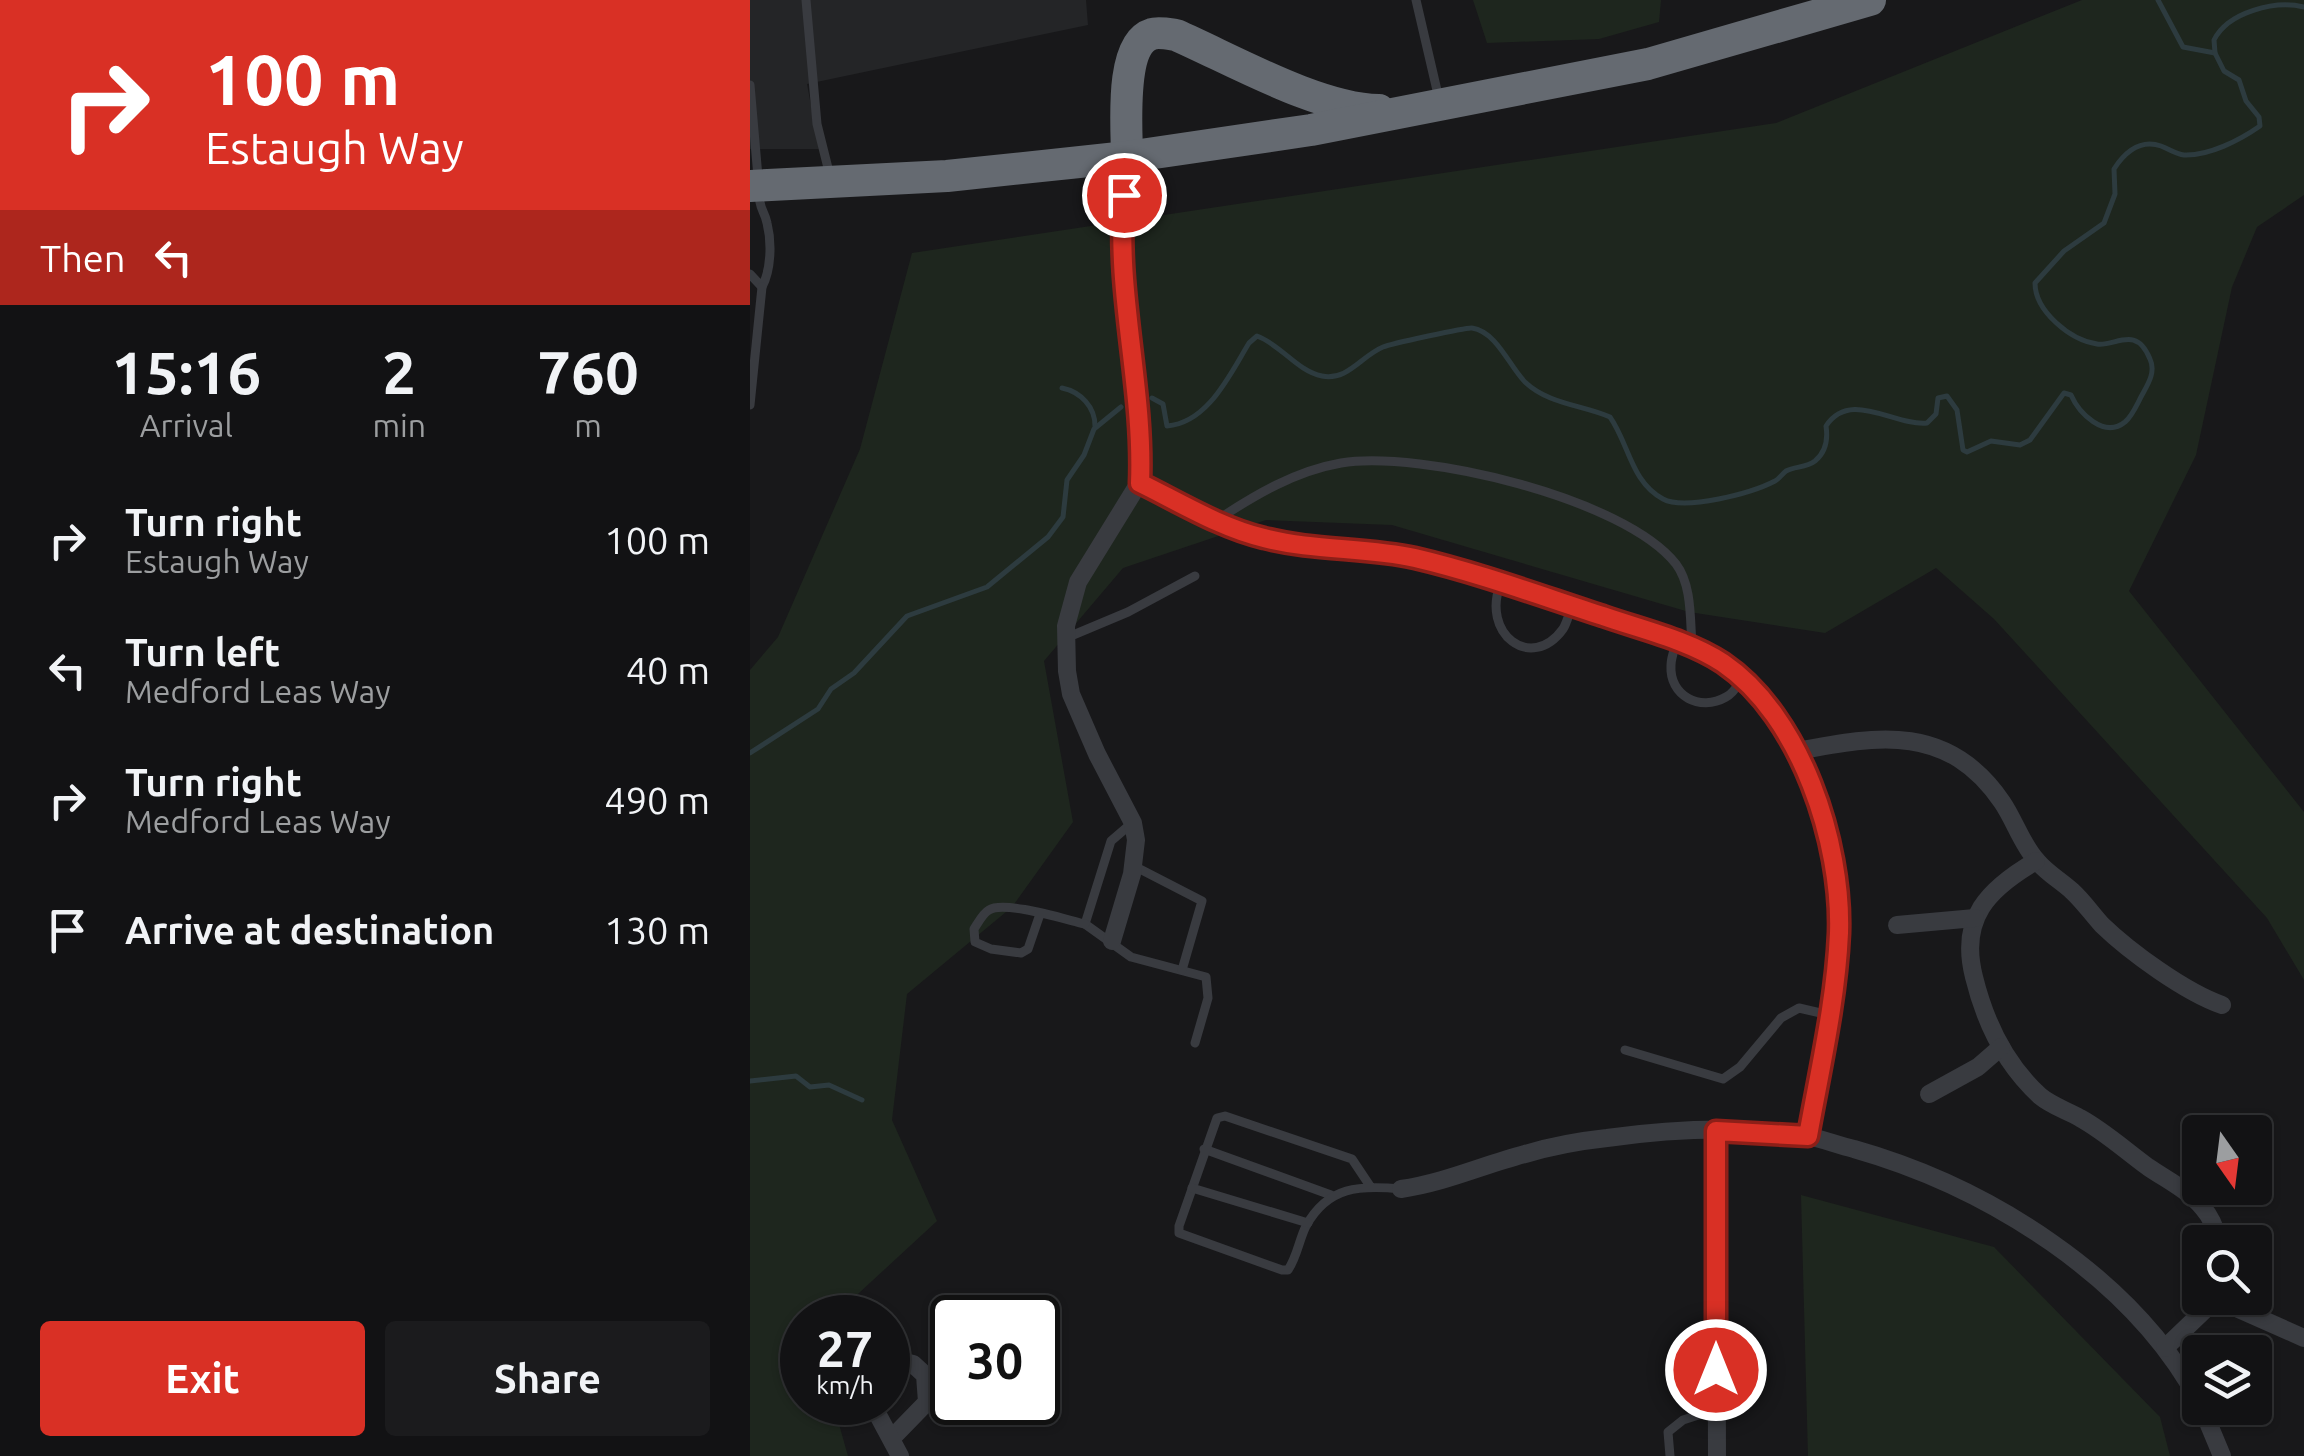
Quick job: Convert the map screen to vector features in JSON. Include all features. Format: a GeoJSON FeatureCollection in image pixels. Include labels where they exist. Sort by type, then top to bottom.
{"type":"FeatureCollection","features":[{"type":"Feature","properties":{"kind":"highway"},"geometry":{"type":"LineString","coordinates":[[756,194],[832,183],[947,176],[1127,156],[1432,108],[1648,64],[1870,0]]}},
{"type":"Feature","properties":{"kind":"highway"},"geometry":{"type":"LineString","coordinates":[[1127,156],[1128,77],[1133,54],[1152,34],[1176,34],[1322,99],[1363,110],[1432,108]]}},
{"type":"Feature","properties":{"kind":"street"},"geometry":{"type":"LineString","coordinates":[[1112,941],[1136,857],[1132,823],[1079,714],[1067,672],[1066,638],[1070,605],[1078,582],[1140,483],[1140,423],[1120,233],[1127,156]]}},
{"type":"Feature","properties":{"kind":"street"},"geometry":{"type":"LineString","coordinates":[[1140,483],[1261,538],[1414,558],[1572,606],[1685,644],[1723,663],[1742,679],[1779,720],[1798,752],[1817,800],[1835,887],[1839,929],[1808,1136]]}},
{"type":"Feature","properties":{"kind":"street"},"geometry":{"type":"LineString","coordinates":[[1798,752],[1880,738],[1940,748],[1991,787],[2036,861],[2076,894],[2102,924],[2135,953],[2222,1005]]}},
{"type":"Feature","properties":{"kind":"street"},"geometry":{"type":"LineString","coordinates":[[2036,861],[1998,887],[1974,918],[1969,936],[1971,967],[1985,1014],[2001,1047],[2028,1083],[2051,1104],[2082,1118],[2190,1195],[2207,1212],[2213,1225]]}},
{"type":"Feature","properties":{"kind":"street"},"geometry":{"type":"LineString","coordinates":[[1897,925],[1974,918]]}},
{"type":"Feature","properties":{"kind":"street"},"geometry":{"type":"LineString","coordinates":[[1930,1094],[1978,1067],[2001,1047]]}},
{"type":"Feature","properties":{"kind":"street"},"geometry":{"type":"LineString","coordinates":[[1716,1131],[1717,1456]]}},
{"type":"Feature","properties":{"kind":"street"},"geometry":{"type":"LineString","coordinates":[[1401,1189],[1564,1144],[1644,1134],[1716,1131],[1808,1136],[1920,1172],[2020,1222],[2090,1274],[2166,1348],[2182,1374]]}},
{"type":"Feature","properties":{"kind":"street"},"geometry":{"type":"LineString","coordinates":[[2166,1348],[2199,1315]]}},
{"type":"Feature","properties":{"kind":"street"},"geometry":{"type":"LineString","coordinates":[[2253,1315],[2304,1338]]}},
{"type":"Feature","properties":{"kind":"street"},"geometry":{"type":"LineString","coordinates":[[910,1363],[925,1375],[927,1402],[910,1419]]}},
{"type":"Feature","properties":{"kind":"street"},"geometry":{"type":"LineString","coordinates":[[884,1425],[900,1456]]}},
{"type":"Feature","properties":{"kind":"street"},"geometry":{"type":"LineString","coordinates":[[892,1438],[905,1425]]}},
{"type":"Feature","properties":{"kind":"street"},"geometry":{"type":"LineString","coordinates":[[2209,1425],[2222,1456]]}},
{"type":"Feature","properties":{"kind":"lane"},"geometry":{"type":"LineString","coordinates":[[806,0],[817,124],[832,183]]}},
{"type":"Feature","properties":{"kind":"lane"},"geometry":{"type":"LineString","coordinates":[[1416,0],[1432,108]]}},
{"type":"Feature","properties":{"kind":"lane"},"geometry":{"type":"LineString","coordinates":[[750,85],[756,194],[750,220]]}},
{"type":"Feature","properties":{"kind":"lane"},"geometry":{"type":"LineString","coordinates":[[750,405],[762,288],[769,273],[767,220],[756,194]]}},
{"type":"Feature","properties":{"kind":"lane"},"geometry":{"type":"LineString","coordinates":[[750,274],[762,288]]}},
{"type":"Feature","properties":{"kind":"lane"},"geometry":{"type":"LineString","coordinates":[[1216,520],[1253,496],[1304,473],[1343,463],[1386,462],[1449,468],[1569,500],[1622,523],[1659,547],[1678,566],[1687,588],[1685,644],[1671,665],[1674,684],[1686,700],[1703,704],[1728,696],[1742,679]]}},
{"type":"Feature","properties":{"kind":"lane"},"geometry":{"type":"LineString","coordinates":[[1066,638],[1128,612],[1195,576]]}},
{"type":"Feature","properties":{"kind":"lane"},"geometry":{"type":"LineString","coordinates":[[1501,583],[1494,598],[1496,625],[1510,640],[1528,648],[1542,646],[1563,629],[1572,606]]}},
{"type":"Feature","properties":{"kind":"lane"},"geometry":{"type":"LineString","coordinates":[[1086,924],[1111,841],[1132,823]]}},
{"type":"Feature","properties":{"kind":"lane"},"geometry":{"type":"LineString","coordinates":[[1134,866],[1202,900],[1182,970]]}},
{"type":"Feature","properties":{"kind":"lane"},"geometry":{"type":"LineString","coordinates":[[1040,914],[1028,948],[1022,954],[990,949],[975,942],[974,928],[988,910],[1000,906],[1040,914],[1086,924],[1131,956],[1206,977],[1208,998],[1195,1043]]}},
{"type":"Feature","properties":{"kind":"lane"},"geometry":{"type":"LineString","coordinates":[[1625,1050],[1723,1079],[1740,1067],[1781,1018],[1799,1008],[1829,1015]]}},
{"type":"Feature","properties":{"kind":"lane"},"geometry":{"type":"LineString","coordinates":[[1332,1195],[1308,1223],[1291,1266],[1282,1270],[1184,1236],[1179,1226],[1214,1121],[1224,1116],[1352,1158],[1370,1186]]}},
{"type":"Feature","properties":{"kind":"lane"},"geometry":{"type":"LineString","coordinates":[[1204,1150],[1332,1195],[1370,1186],[1401,1189]]}},
{"type":"Feature","properties":{"kind":"lane"},"geometry":{"type":"LineString","coordinates":[[1192,1188],[1308,1223]]}},
{"type":"Feature","properties":{"kind":"lane"},"geometry":{"type":"LineString","coordinates":[[1670,1456],[1668,1432],[1684,1420],[1716,1409]]}},
{"type":"Feature","properties":{"kind":"shaded area"},"geometry":{"type":"Polygon","coordinates":[[[750,0],[1086,0],[1088,25],[807,84],[819,149],[750,149],[750,0]]]}},
{"type":"Feature","properties":{"kind":"shaded area"},"geometry":{"type":"Polygon","coordinates":[[[1473,0],[1661,0],[1659,22],[1599,39],[1487,43],[1473,0]]]}},
{"type":"Feature","properties":{"kind":"shaded area"},"geometry":{"type":"Polygon","coordinates":[[[2082,0],[2304,0],[2304,195],[2257,227],[2232,287],[2196,455],[2129,591],[2304,812],[2304,980],[2267,918],[1994,619],[1936,568],[1825,633],[1689,612],[1392,525],[1266,520],[1123,568],[1044,661],[1073,822],[1012,907],[907,994],[892,1120],[937,1221],[857,1295],[780,1295],[780,1425],[839,1425],[848,1456],[750,1456],[750,670],[778,637],[860,449],[912,253],[1776,123],[2082,0]]]}},
{"type":"Feature","properties":{"kind":"shaded area"},"geometry":{"type":"Polygon","coordinates":[[[1801,1195],[1994,1247],[2160,1417],[2170,1456],[1808,1456],[1801,1195]]]}},
{"type":"Feature","properties":{"kind":"waterway"},"geometry":{"type":"LineString","coordinates":[[2158,0],[2183,47],[2215,53]]}},
{"type":"Feature","properties":{"kind":"waterway"},"geometry":{"type":"LineString","coordinates":[[1152,398],[1163,404],[1167,426],[1194,416],[1216,395],[1257,336],[1305,369],[1331,377],[1383,347],[1472,328],[1489,336],[1534,389],[1555,400],[1610,417],[1637,473],[1652,492],[1663,499],[1687,503],[1751,491],[1775,481],[1789,469],[1812,463],[1824,449],[1826,426],[1847,410],[1927,423],[1936,414],[1938,398],[1947,396],[1957,410],[1963,450],[1967,452],[1991,441],[2020,445],[2030,440],[2064,393],[2071,395],[2093,422],[2117,426],[2130,416],[2150,378],[2152,364],[2144,348],[2132,340],[2097,344],[2076,337],[2047,314],[2035,283],[2064,251],[2104,223],[2115,194],[2114,169],[2134,148],[2153,144],[2184,155],[2204,153],[2234,142],[2260,126],[2239,80],[2224,71],[2215,53],[2214,40],[2230,22],[2253,10],[2280,5],[2304,7]]}},
{"type":"Feature","properties":{"kind":"waterway"},"geometry":{"type":"LineString","coordinates":[[1062,388],[1086,401],[1095,426]]}},
{"type":"Feature","properties":{"kind":"waterway"},"geometry":{"type":"LineString","coordinates":[[750,753],[818,709],[831,689],[854,673],[907,616],[987,587],[1048,537],[1063,517],[1067,480],[1084,455],[1094,429],[1121,407]]}},
{"type":"Feature","properties":{"kind":"waterway"},"geometry":{"type":"LineString","coordinates":[[750,1081],[796,1076],[810,1087],[829,1085],[862,1100]]}},
{"type":"Feature","properties":{"kind":"route"},"geometry":{"type":"LineString","coordinates":[[1124,195],[1120,233],[1122,290],[1130,320],[1140,423],[1140,483],[1261,538],[1414,558],[1678,641],[1723,663],[1752,688],[1779,720],[1798,752],[1817,800],[1832,866],[1839,929],[1836,968],[1808,1136],[1716,1131],[1716,1370]]}}]}
